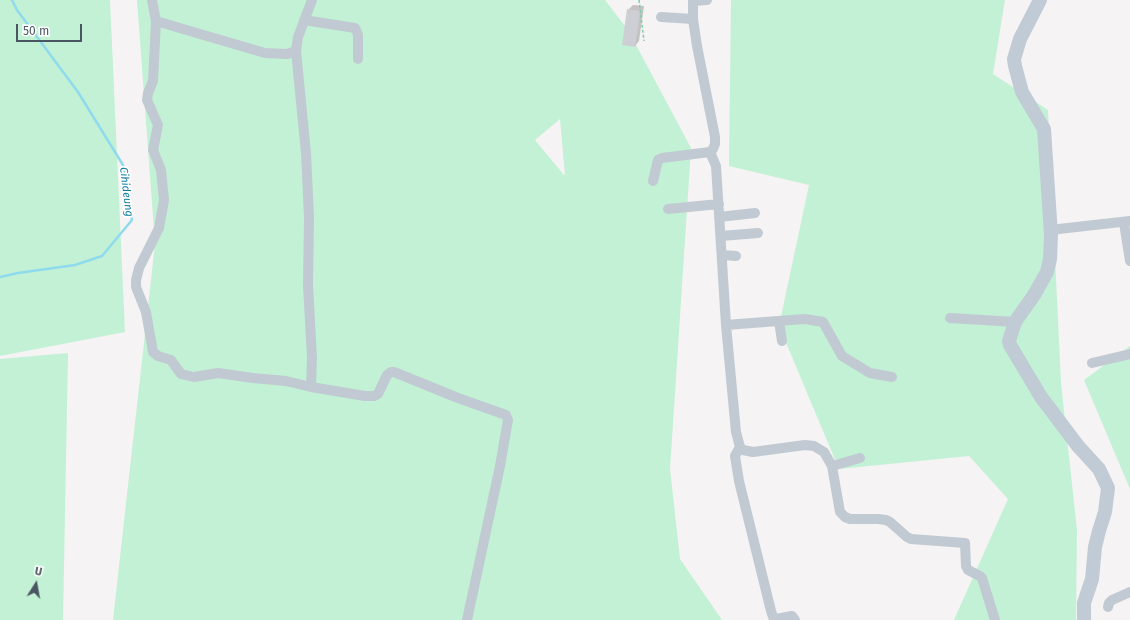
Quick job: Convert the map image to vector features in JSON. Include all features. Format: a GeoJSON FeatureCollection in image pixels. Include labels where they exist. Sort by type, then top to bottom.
{"type":"FeatureCollection","features":[{"type":"Feature","properties":{"kind":"street"},"geometry":{"type":"LineString","coordinates":[[152,0],[156,21],[153,81],[147,100],[158,125],[153,150],[161,170],[163,204],[159,228],[139,268],[136,287],[146,312],[153,352],[158,356],[170,360],[178,371],[184,375],[198,377],[218,373],[286,381],[311,387],[365,396],[374,396],[380,391],[389,373],[394,372],[458,398],[503,414],[507,418],[500,466],[494,500],[467,620]]}},
{"type":"Feature","properties":{"kind":"street"},"geometry":{"type":"LineString","coordinates":[[311,387],[312,358],[308,285],[309,217],[306,153],[296,51],[298,37],[312,0]]}},
{"type":"Feature","properties":{"kind":"street"},"geometry":{"type":"LineString","coordinates":[[654,181],[658,160],[662,158],[710,152],[713,150],[715,144],[715,137],[693,18],[694,1],[707,0]]}},
{"type":"Feature","properties":{"kind":"street"},"geometry":{"type":"LineString","coordinates":[[1040,0],[1020,39],[1014,59],[1022,92],[1044,129],[1050,230],[1050,259],[1047,272],[1034,295],[1015,322],[1010,338],[1010,344],[1041,397],[1074,441],[1099,469],[1108,488],[1105,512],[1098,531],[1095,547],[1092,579],[1084,603],[1084,620]]}},
{"type":"Feature","properties":{"kind":"street"},"geometry":{"type":"LineString","coordinates":[[661,17],[693,18]]}},
{"type":"Feature","properties":{"kind":"street"},"geometry":{"type":"LineString","coordinates":[[304,20],[355,28],[357,32],[358,59]]}},
{"type":"Feature","properties":{"kind":"street"},"geometry":{"type":"LineString","coordinates":[[156,21],[265,53],[282,54],[296,51]]}},
{"type":"Feature","properties":{"kind":"street"},"geometry":{"type":"LineString","coordinates":[[352,28],[362,22]]}},
{"type":"Feature","properties":{"kind":"street"},"geometry":{"type":"LineString","coordinates":[[710,152],[716,166],[726,325],[736,432],[740,447],[748,452],[760,452],[811,445],[817,447],[824,452],[832,466],[840,512],[845,517],[850,519],[878,518],[886,520],[911,539],[965,543],[966,566],[968,570],[982,578],[995,620]]}},
{"type":"Feature","properties":{"kind":"street"},"geometry":{"type":"LineString","coordinates":[[668,209],[719,204]]}},
{"type":"Feature","properties":{"kind":"street"},"geometry":{"type":"LineString","coordinates":[[719,217],[755,213]]}},
{"type":"Feature","properties":{"kind":"street"},"geometry":{"type":"LineString","coordinates":[[1050,230],[1127,222],[1130,261]]}},
{"type":"Feature","properties":{"kind":"street"},"geometry":{"type":"LineString","coordinates":[[721,236],[758,233]]}},
{"type":"Feature","properties":{"kind":"street"},"geometry":{"type":"LineString","coordinates":[[722,255],[736,256]]}},
{"type":"Feature","properties":{"kind":"street"},"geometry":{"type":"LineString","coordinates":[[950,318],[1015,322]]}},
{"type":"Feature","properties":{"kind":"street"},"geometry":{"type":"LineString","coordinates":[[726,325],[806,320],[823,322],[842,356],[870,373],[892,377]]}},
{"type":"Feature","properties":{"kind":"street"},"geometry":{"type":"LineString","coordinates":[[779,321],[782,341]]}},
{"type":"Feature","properties":{"kind":"street"},"geometry":{"type":"LineString","coordinates":[[1092,363],[1130,354]]}},
{"type":"Feature","properties":{"kind":"street"},"geometry":{"type":"LineString","coordinates":[[740,447],[735,456],[739,481],[771,611],[773,617],[776,619],[792,616],[795,620]]}},
{"type":"Feature","properties":{"kind":"street"},"geometry":{"type":"LineString","coordinates":[[832,466],[860,458]]}},
{"type":"Feature","properties":{"kind":"street"},"geometry":{"type":"LineString","coordinates":[[1108,607],[1112,600],[1130,592]]}},
{"type":"Feature","properties":{"kind":"path"},"geometry":{"type":"LineString","coordinates":[[639,0],[644,41]]}},
{"type":"Feature","properties":{"kind":"green space"},"geometry":{"type":"Polygon","coordinates":[[[0,0],[110,0],[125,332],[0,356],[0,0]]]}},
{"type":"Feature","properties":{"kind":"green space"},"geometry":{"type":"Polygon","coordinates":[[[137,0],[605,0],[628,30],[691,148],[670,469],[680,559],[722,620],[113,620],[155,244],[137,0]],[[560,119],[535,140],[565,175],[560,119]]]}},
{"type":"Feature","properties":{"kind":"green space"},"geometry":{"type":"Polygon","coordinates":[[[731,0],[1005,0],[993,74],[1048,110],[1061,383],[1077,530],[1076,620],[954,620],[1008,499],[969,456],[839,469],[779,326],[809,185],[729,166],[731,0]]]}},
{"type":"Feature","properties":{"kind":"green space"},"geometry":{"type":"Polygon","coordinates":[[[1130,346],[1130,489],[1084,380],[1130,346]]]}},
{"type":"Feature","properties":{"kind":"green space"},"geometry":{"type":"Polygon","coordinates":[[[68,353],[63,620],[0,620],[0,359],[68,353]]]}},
{"type":"Feature","properties":{"kind":"building"},"geometry":{"type":"Polygon","coordinates":[[[627,9],[640,11],[635,47],[622,45],[627,9]]]}},
{"type":"Feature","properties":{"kind":"waterway","name":"Cihideung"},"geometry":{"type":"LineString","coordinates":[[0,277],[75,265],[102,256],[132,220],[123,165],[78,92],[17,10],[12,0]]}}]}
